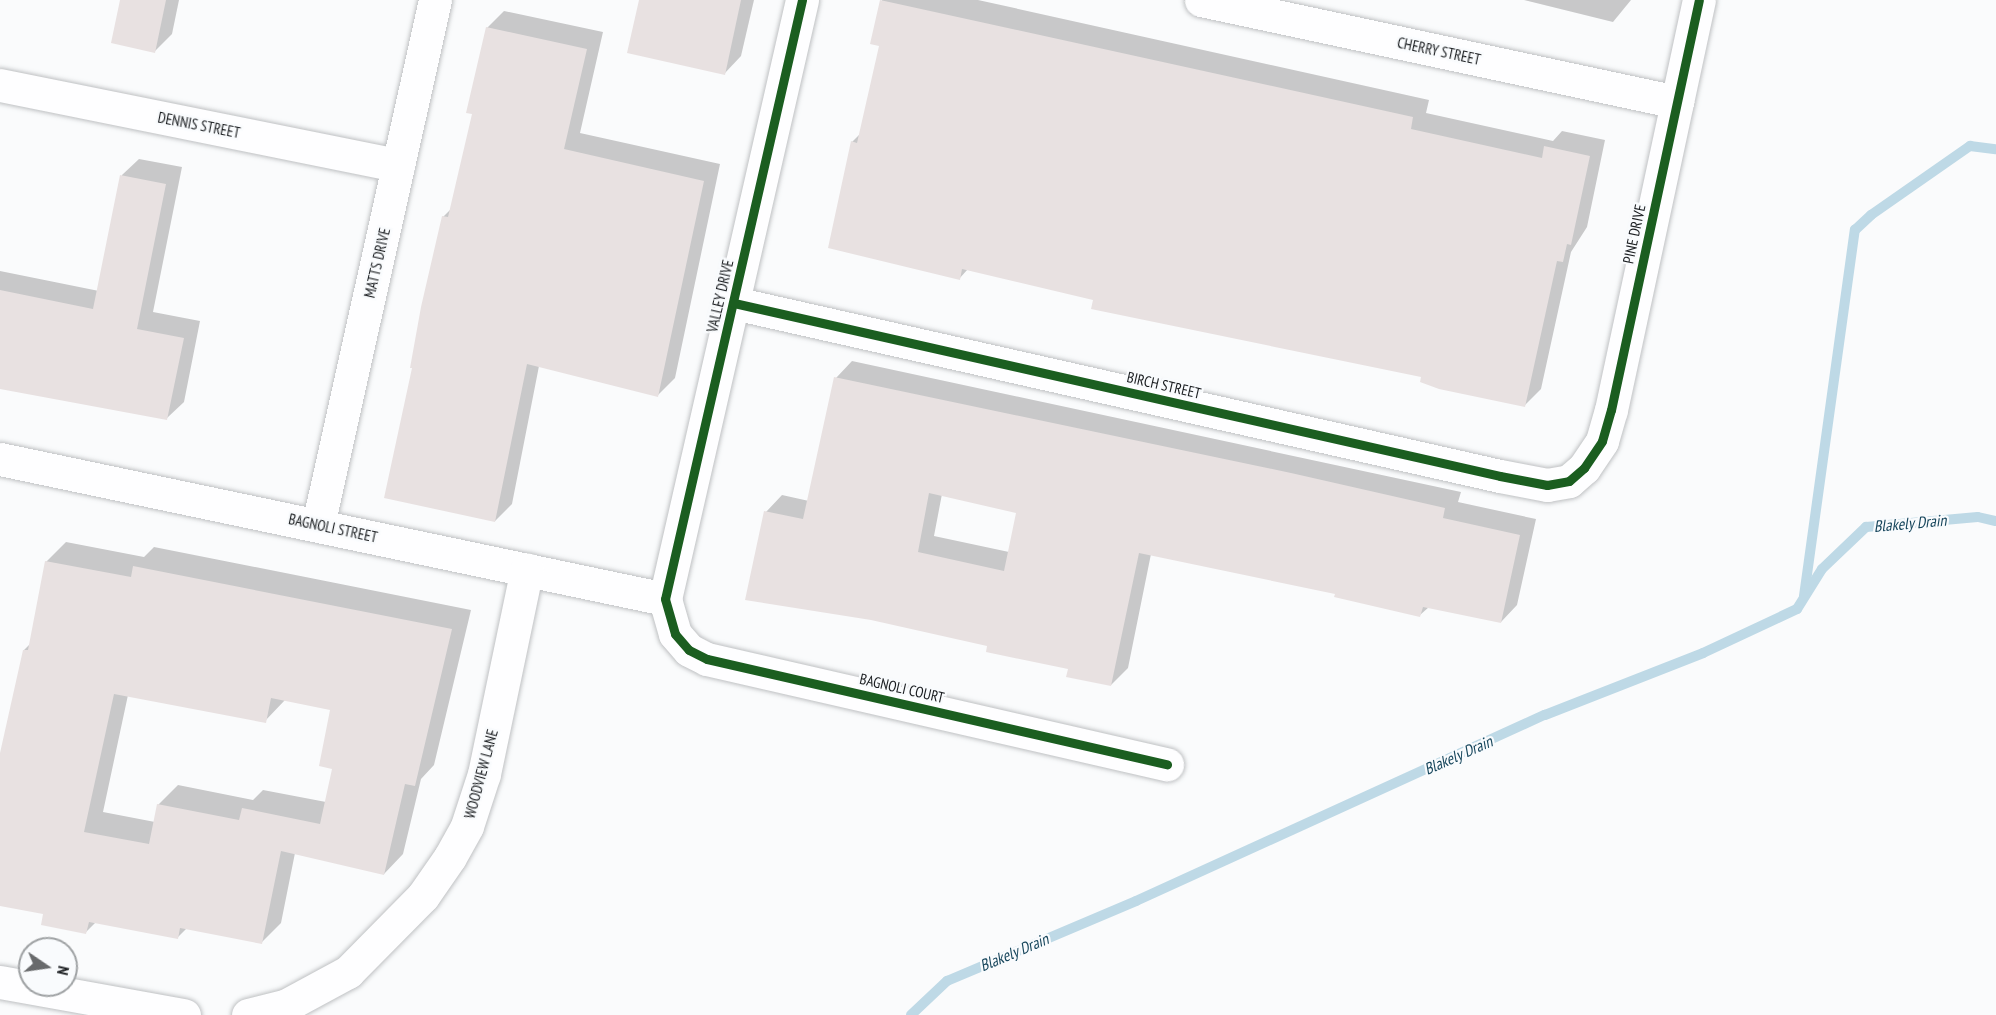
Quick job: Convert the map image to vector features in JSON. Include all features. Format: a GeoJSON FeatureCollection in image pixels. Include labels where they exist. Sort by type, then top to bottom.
{"type":"FeatureCollection","features":[{"type":"Feature","properties":{"kind":"street","name":"MATTS DRIVE"},"geometry":{"type":"LineString","coordinates":[[318,525],[435,0]]}},
{"type":"Feature","properties":{"kind":"street","name":"VALLEY DRIVE"},"geometry":{"type":"LineString","coordinates":[[665,599],[802,0]]}},
{"type":"Feature","properties":{"kind":"street","name":"CHERRY STREET"},"geometry":{"type":"LineString","coordinates":[[1201,0],[1677,102]]}},
{"type":"Feature","properties":{"kind":"street","name":"PINE DRIVE"},"geometry":{"type":"LineString","coordinates":[[1584,468],[1602,441],[1611,410],[1699,0]]}},
{"type":"Feature","properties":{"kind":"street","name":"DENNIS STREET"},"geometry":{"type":"LineString","coordinates":[[0,85],[398,165]]}},
{"type":"Feature","properties":{"kind":"street","name":"BIRCH STREET"},"geometry":{"type":"LineString","coordinates":[[734,303],[1500,476],[1547,485],[1569,481],[1584,468]]}},
{"type":"Feature","properties":{"kind":"street","name":"BAGNOLI STREET"},"geometry":{"type":"LineString","coordinates":[[0,459],[665,599]]}},
{"type":"Feature","properties":{"kind":"street","name":"WOODVIEW LANE"},"geometry":{"type":"LineString","coordinates":[[248,1015],[285,1006],[348,972],[423,896],[450,857],[467,826],[484,774],[527,569]]}},
{"type":"Feature","properties":{"kind":"street","name":"BAGNOLI COURT"},"geometry":{"type":"LineString","coordinates":[[665,599],[675,634],[689,650],[707,659],[1167,764]]}},
{"type":"Feature","properties":{"kind":"street"},"geometry":{"type":"LineString","coordinates":[[0,988],[0,982],[184,1015]]}},
{"type":"Feature","properties":{"kind":"building"},"geometry":{"type":"Polygon","coordinates":[[[120,0],[166,0],[155,53],[111,43],[120,0]]]}},
{"type":"Feature","properties":{"kind":"building"},"geometry":{"type":"Polygon","coordinates":[[[639,0],[741,0],[725,75],[627,53],[639,0]]]}},
{"type":"Feature","properties":{"kind":"building"},"geometry":{"type":"Polygon","coordinates":[[[880,0],[1413,117],[1411,129],[1542,158],[1544,146],[1590,156],[1571,245],[1567,244],[1563,262],[1557,261],[1525,407],[1439,389],[1420,382],[1421,377],[1091,309],[1093,300],[962,269],[960,280],[828,248],[851,141],[857,143],[879,46],[870,44],[880,0]]]}},
{"type":"Feature","properties":{"kind":"building"},"geometry":{"type":"Polygon","coordinates":[[[486,27],[587,49],[564,149],[704,181],[658,397],[527,364],[495,522],[384,498],[412,368],[410,368],[421,307],[442,216],[448,217],[472,114],[466,113],[486,27]]]}},
{"type":"Feature","properties":{"kind":"building"},"geometry":{"type":"Polygon","coordinates":[[[120,175],[166,184],[137,329],[184,338],[167,420],[0,389],[0,290],[93,309],[120,175]]]}},
{"type":"Feature","properties":{"kind":"building"},"geometry":{"type":"Polygon","coordinates":[[[834,377],[1291,473],[1445,508],[1443,518],[1520,535],[1501,623],[1423,607],[1420,617],[1334,597],[1335,594],[1139,553],[1111,686],[1066,677],[1068,669],[986,652],[987,646],[871,620],[745,600],[764,511],[803,519],[834,377]],[[929,493],[918,552],[1004,571],[1016,513],[929,493]]]}},
{"type":"Feature","properties":{"kind":"building"},"geometry":{"type":"Polygon","coordinates":[[[45,561],[131,577],[133,566],[452,629],[415,786],[405,784],[384,875],[281,851],[262,944],[180,928],[178,939],[89,922],[86,934],[41,925],[43,914],[0,906],[0,753],[23,650],[28,650],[45,561]],[[114,694],[84,832],[149,844],[157,804],[239,820],[242,808],[320,824],[332,769],[319,766],[330,710],[271,698],[266,723],[114,694]]]}},
{"type":"Feature","properties":{"kind":"waterway"},"geometry":{"type":"LineString","coordinates":[[1804,596],[1855,230],[1871,215],[1970,146],[1996,149]]}},
{"type":"Feature","properties":{"kind":"waterway","name":"Blakely Drain"},"geometry":{"type":"LineString","coordinates":[[911,1015],[947,981],[1136,901],[1545,715],[1703,653],[1797,609],[1822,569],[1866,527],[1978,517],[1996,521]]}},
{"type":"Feature","properties":{"kind":"cycle path"},"geometry":{"type":"LineString","coordinates":[[802,0],[665,599],[675,634],[689,650],[707,659],[1167,764]]}},
{"type":"Feature","properties":{"kind":"cycle path"},"geometry":{"type":"LineString","coordinates":[[734,303],[1500,476],[1547,485],[1569,481],[1584,468],[1602,441],[1611,410],[1699,0]]}}]}
